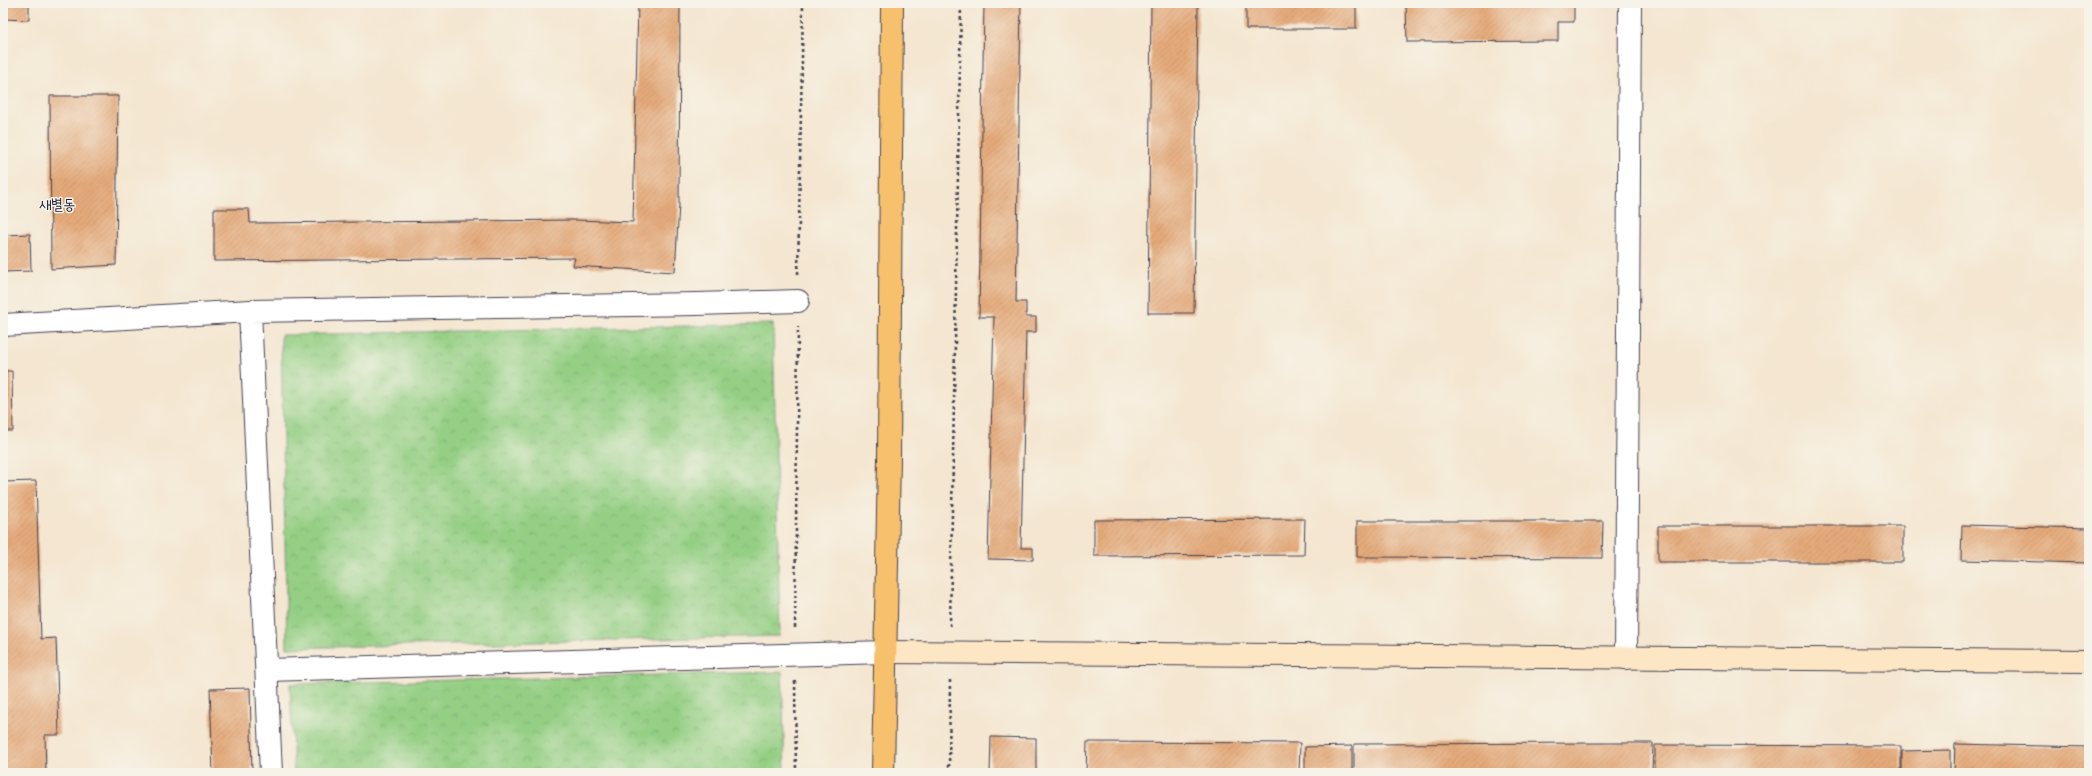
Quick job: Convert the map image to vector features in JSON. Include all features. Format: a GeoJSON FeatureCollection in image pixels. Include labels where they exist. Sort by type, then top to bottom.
{"type":"FeatureCollection","features":[{"type":"Feature","properties":{"kind":"highway"},"geometry":{"type":"LineString","coordinates":[[884,773],[892,3]]}},
{"type":"Feature","properties":{"kind":"street"},"geometry":{"type":"LineString","coordinates":[[1626,658],[1630,3]]}},
{"type":"Feature","properties":{"kind":"street"},"geometry":{"type":"LineString","coordinates":[[3,325],[250,311],[798,301]]}},
{"type":"Feature","properties":{"kind":"street"},"geometry":{"type":"LineString","coordinates":[[250,311],[271,773]]}},
{"type":"Feature","properties":{"kind":"street"},"geometry":{"type":"LineString","coordinates":[[267,670],[885,652],[2089,661]]}},
{"type":"Feature","properties":{"kind":"path"},"geometry":{"type":"LineString","coordinates":[[796,773],[795,654],[798,301],[803,3]]}},
{"type":"Feature","properties":{"kind":"path"},"geometry":{"type":"LineString","coordinates":[[949,773],[961,3]]}},
{"type":"Feature","properties":{"kind":"green space"},"geometry":{"type":"Polygon","coordinates":[[[773,324],[780,636],[287,648],[281,335],[773,324]]]}},
{"type":"Feature","properties":{"kind":"green space"},"geometry":{"type":"Polygon","coordinates":[[[782,672],[785,773],[294,773],[290,684],[782,672]]]}},
{"type":"Feature","properties":{"kind":"building"},"geometry":{"type":"Polygon","coordinates":[[[3,3],[29,3],[29,20],[3,19],[3,3]]]}},
{"type":"Feature","properties":{"kind":"building"},"geometry":{"type":"Polygon","coordinates":[[[638,3],[680,3],[679,204],[675,272],[573,266],[575,258],[214,261],[214,209],[249,209],[250,223],[575,220],[633,222],[638,3]]]}},
{"type":"Feature","properties":{"kind":"building"},"geometry":{"type":"Polygon","coordinates":[[[984,3],[1021,3],[1016,302],[1026,302],[1026,317],[1036,317],[1036,332],[1026,332],[1021,548],[1033,548],[1033,560],[988,559],[994,317],[979,317],[984,3]]]}},
{"type":"Feature","properties":{"kind":"building"},"geometry":{"type":"Polygon","coordinates":[[[1151,3],[1198,3],[1194,313],[1148,313],[1151,3]]]}},
{"type":"Feature","properties":{"kind":"building"},"geometry":{"type":"Polygon","coordinates":[[[1246,3],[1356,3],[1356,29],[1246,29],[1246,3]]]}},
{"type":"Feature","properties":{"kind":"building"},"geometry":{"type":"Polygon","coordinates":[[[1406,3],[1574,3],[1574,22],[1558,22],[1558,41],[1407,42],[1406,3]]]}},
{"type":"Feature","properties":{"kind":"building"},"geometry":{"type":"Polygon","coordinates":[[[50,96],[118,96],[116,265],[51,269],[50,96]]]}},
{"type":"Feature","properties":{"kind":"building"},"geometry":{"type":"Polygon","coordinates":[[[30,234],[31,271],[3,272],[3,235],[30,234]]]}},
{"type":"Feature","properties":{"kind":"building"},"geometry":{"type":"Polygon","coordinates":[[[3,371],[12,371],[13,431],[3,431],[3,371]]]}},
{"type":"Feature","properties":{"kind":"building"},"geometry":{"type":"Polygon","coordinates":[[[36,481],[41,639],[56,638],[59,735],[45,735],[46,773],[3,773],[3,482],[36,481]]]}},
{"type":"Feature","properties":{"kind":"building"},"geometry":{"type":"Polygon","coordinates":[[[1305,519],[1304,555],[1094,556],[1094,520],[1305,519]]]}},
{"type":"Feature","properties":{"kind":"building"},"geometry":{"type":"Polygon","coordinates":[[[1357,521],[1603,521],[1602,558],[1357,557],[1357,521]]]}},
{"type":"Feature","properties":{"kind":"building"},"geometry":{"type":"Polygon","coordinates":[[[1962,525],[2089,528],[2089,563],[1961,560],[1962,525]]]}},
{"type":"Feature","properties":{"kind":"building"},"geometry":{"type":"Polygon","coordinates":[[[1658,526],[1903,526],[1903,562],[1658,562],[1658,526]]]}},
{"type":"Feature","properties":{"kind":"building"},"geometry":{"type":"Polygon","coordinates":[[[250,688],[252,773],[213,773],[210,689],[250,688]]]}},
{"type":"Feature","properties":{"kind":"building"},"geometry":{"type":"Polygon","coordinates":[[[991,737],[1036,738],[1036,773],[990,773],[991,737]]]}},
{"type":"Feature","properties":{"kind":"building"},"geometry":{"type":"Polygon","coordinates":[[[1087,742],[1300,743],[1299,773],[1086,773],[1087,742]]]}},
{"type":"Feature","properties":{"kind":"building"},"geometry":{"type":"Polygon","coordinates":[[[1653,743],[1652,773],[1354,773],[1354,744],[1653,743]]]}},
{"type":"Feature","properties":{"kind":"building"},"geometry":{"type":"Polygon","coordinates":[[[1955,744],[2089,747],[2089,773],[1954,773],[1955,744]]]}},
{"type":"Feature","properties":{"kind":"building"},"geometry":{"type":"Polygon","coordinates":[[[1655,745],[1901,746],[1901,773],[1655,773],[1655,745]]]}},
{"type":"Feature","properties":{"kind":"building"},"geometry":{"type":"Polygon","coordinates":[[[1352,746],[1352,773],[1305,773],[1305,747],[1352,746]]]}},
{"type":"Feature","properties":{"kind":"building"},"geometry":{"type":"Polygon","coordinates":[[[1950,750],[1950,773],[1902,773],[1902,751],[1950,750]]]}},
{"type":"Feature","properties":{"kind":"district","name":"새별동"},"geometry":{"type":"Point","coordinates":[57,204]}}]}
